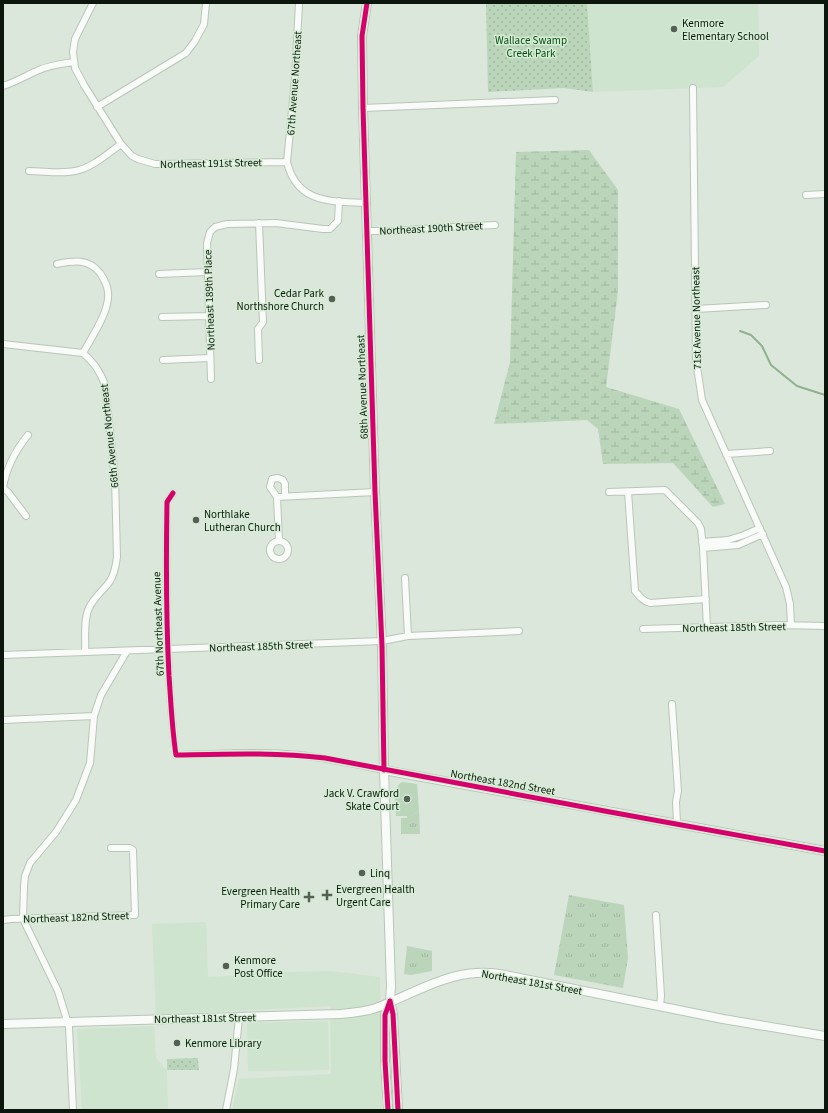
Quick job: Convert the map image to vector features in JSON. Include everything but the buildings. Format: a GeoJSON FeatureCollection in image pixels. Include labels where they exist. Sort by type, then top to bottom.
{"type":"FeatureCollection","features":[{"type":"Feature","properties":{"kind":"street"},"geometry":{"type":"LineString","coordinates":[[3,86],[48,66],[74,62],[73,47],[75,39],[93,3]]}},
{"type":"Feature","properties":{"kind":"street"},"geometry":{"type":"LineString","coordinates":[[97,107],[186,53],[195,41],[204,24],[206,3]]}},
{"type":"Feature","properties":{"kind":"street","name":"67th Avenue Northeast"},"geometry":{"type":"LineString","coordinates":[[287,162],[295,79],[299,3]]}},
{"type":"Feature","properties":{"kind":"street","name":"68th Avenue Northeast"},"geometry":{"type":"LineString","coordinates":[[367,3],[362,36],[363,108],[375,492],[382,641],[384,770],[391,987],[390,1001],[385,1015],[385,1061],[388,1110]]}},
{"type":"Feature","properties":{"kind":"street","name":"Northeast 191st Street"},"geometry":{"type":"LineString","coordinates":[[74,62],[80,78],[121,144],[132,156],[143,162],[155,164],[287,162]]}},
{"type":"Feature","properties":{"kind":"street","name":"71st Avenue Northeast"},"geometry":{"type":"LineString","coordinates":[[693,88],[696,360],[702,400],[764,534],[786,587],[790,604],[791,625]]}},
{"type":"Feature","properties":{"kind":"street"},"geometry":{"type":"LineString","coordinates":[[363,108],[555,100]]}},
{"type":"Feature","properties":{"kind":"street"},"geometry":{"type":"LineString","coordinates":[[29,170],[61,173],[77,171],[91,165],[121,144]]}},
{"type":"Feature","properties":{"kind":"street"},"geometry":{"type":"LineString","coordinates":[[287,162],[292,176],[303,191],[322,199],[366,203]]}},
{"type":"Feature","properties":{"kind":"street"},"geometry":{"type":"LineString","coordinates":[[806,195],[825,194]]}},
{"type":"Feature","properties":{"kind":"street","name":"Northeast 189th Place"},"geometry":{"type":"LineString","coordinates":[[211,379],[207,242],[210,232],[215,227],[227,224],[259,223],[276,223],[330,229],[338,221],[339,201]]}},
{"type":"Feature","properties":{"kind":"street"},"geometry":{"type":"LineString","coordinates":[[259,223],[263,322],[258,329],[260,360]]}},
{"type":"Feature","properties":{"kind":"street","name":"Northeast 190th Street"},"geometry":{"type":"LineString","coordinates":[[367,231],[395,231],[495,225]]}},
{"type":"Feature","properties":{"kind":"street"},"geometry":{"type":"LineString","coordinates":[[3,344],[83,353],[106,307],[108,293],[105,280],[96,269],[87,263],[74,261],[57,264]]}},
{"type":"Feature","properties":{"kind":"street"},"geometry":{"type":"LineString","coordinates":[[159,274],[208,272]]}},
{"type":"Feature","properties":{"kind":"street"},"geometry":{"type":"LineString","coordinates":[[696,309],[766,305]]}},
{"type":"Feature","properties":{"kind":"street"},"geometry":{"type":"LineString","coordinates":[[162,316],[209,316]]}},
{"type":"Feature","properties":{"kind":"street","name":"66th Avenue Northeast"},"geometry":{"type":"LineString","coordinates":[[83,353],[100,371],[105,385],[114,478],[117,557],[116,568],[111,580],[97,596],[86,617],[85,652]]}},
{"type":"Feature","properties":{"kind":"street"},"geometry":{"type":"LineString","coordinates":[[163,360],[210,358]]}},
{"type":"Feature","properties":{"kind":"street"},"geometry":{"type":"LineString","coordinates":[[26,516],[8,492],[3,488],[5,476],[17,448],[28,435]]}},
{"type":"Feature","properties":{"kind":"street"},"geometry":{"type":"LineString","coordinates":[[726,454],[770,451]]}},
{"type":"Feature","properties":{"kind":"street"},"geometry":{"type":"LineString","coordinates":[[279,541],[277,497],[271,489],[270,484],[272,479],[278,478],[283,480],[285,484],[285,496]]}},
{"type":"Feature","properties":{"kind":"street"},"geometry":{"type":"LineString","coordinates":[[609,492],[665,490],[698,523],[701,529],[703,545],[708,627]]}},
{"type":"Feature","properties":{"kind":"street"},"geometry":{"type":"LineString","coordinates":[[277,497],[375,492]]}},
{"type":"Feature","properties":{"kind":"street"},"geometry":{"type":"LineString","coordinates":[[628,492],[636,591],[641,599],[650,603],[706,599]]}},
{"type":"Feature","properties":{"kind":"street","name":"67th Northeast Avenue"},"geometry":{"type":"LineString","coordinates":[[173,493],[166,502],[168,650],[172,729],[176,755]]}},
{"type":"Feature","properties":{"kind":"street"},"geometry":{"type":"LineString","coordinates":[[703,545],[744,536],[760,528]]}},
{"type":"Feature","properties":{"kind":"street"},"geometry":{"type":"LineString","coordinates":[[703,545],[738,545],[764,534]]}},
{"type":"Feature","properties":{"kind":"street"},"geometry":{"type":"LineString","coordinates":[[405,578],[408,636]]}},
{"type":"Feature","properties":{"kind":"street","name":"Northeast 185th Street"},"geometry":{"type":"LineString","coordinates":[[643,629],[791,625],[825,626]]}},
{"type":"Feature","properties":{"kind":"street","name":"Northeast 185th Street"},"geometry":{"type":"LineString","coordinates":[[3,655],[382,641],[408,636],[519,631]]}},
{"type":"Feature","properties":{"kind":"street"},"geometry":{"type":"LineString","coordinates":[[73,1110],[68,1022],[58,991],[23,919],[23,891],[25,876],[30,863],[56,832],[76,800],[90,763],[94,716],[101,695],[127,651]]}},
{"type":"Feature","properties":{"kind":"street"},"geometry":{"type":"LineString","coordinates":[[672,704],[678,791],[676,802],[677,823]]}},
{"type":"Feature","properties":{"kind":"street"},"geometry":{"type":"LineString","coordinates":[[3,720],[94,716]]}},
{"type":"Feature","properties":{"kind":"street","name":"Northeast 182nd Street"},"geometry":{"type":"LineString","coordinates":[[176,755],[256,754],[297,755],[325,758],[622,814],[825,850]]}},
{"type":"Feature","properties":{"kind":"street","name":"Northeast 182nd Street"},"geometry":{"type":"LineString","coordinates":[[3,920],[134,914],[133,850],[130,848],[112,848]]}},
{"type":"Feature","properties":{"kind":"street"},"geometry":{"type":"LineString","coordinates":[[656,915],[661,996],[660,1006]]}},
{"type":"Feature","properties":{"kind":"street","name":"Northeast 181st Street"},"geometry":{"type":"LineString","coordinates":[[3,1024],[340,1014],[375,1008],[456,976],[480,972],[497,973],[723,1020],[825,1036]]}},
{"type":"Feature","properties":{"kind":"street","name":"68th Avenue Northeast"},"geometry":{"type":"LineString","coordinates":[[390,1001],[393,1014],[398,1110]]}},
{"type":"Feature","properties":{"kind":"street"},"geometry":{"type":"LineString","coordinates":[[226,1110],[234,1069],[239,1017]]}},
{"type":"Feature","properties":{"kind":"shaded area","name":"Kenmore Elementary School"},"geometry":{"type":"Polygon","coordinates":[[[587,3],[758,3],[759,56],[723,87],[593,92],[587,3]]]}},
{"type":"Feature","properties":{"kind":"shaded area"},"geometry":{"type":"Polygon","coordinates":[[[206,922],[208,977],[245,975],[250,973],[330,971],[380,977],[382,1110],[232,1110],[239,1079],[331,1074],[330,1006],[156,1015],[152,924],[206,922]]]}},
{"type":"Feature","properties":{"kind":"shaded area"},"geometry":{"type":"Polygon","coordinates":[[[328,1021],[329,1070],[248,1071],[247,1023],[328,1021]]]}},
{"type":"Feature","properties":{"kind":"shaded area"},"geometry":{"type":"Polygon","coordinates":[[[154,1026],[156,1058],[167,1071],[168,1110],[82,1110],[77,1029],[154,1026]]]}},
{"type":"Feature","properties":{"kind":"green space","name":"Wallace Swamp Creek Park"},"geometry":{"type":"Polygon","coordinates":[[[486,3],[587,3],[593,92],[564,88],[488,92],[486,3]]]}},
{"type":"Feature","properties":{"kind":"green space"},"geometry":{"type":"Polygon","coordinates":[[[589,150],[618,190],[618,291],[606,387],[679,409],[725,504],[713,507],[673,463],[603,464],[598,429],[587,420],[494,424],[510,362],[516,152],[589,150]]]}},
{"type":"Feature","properties":{"kind":"green space","name":"Jack V. Crawford Skate Court"},"geometry":{"type":"Polygon","coordinates":[[[402,782],[417,784],[419,810],[412,816],[396,816],[396,792],[397,788],[402,782]]]}},
{"type":"Feature","properties":{"kind":"green space"},"geometry":{"type":"Polygon","coordinates":[[[419,810],[420,834],[401,834],[401,818],[412,816],[419,810]]]}},
{"type":"Feature","properties":{"kind":"green space"},"geometry":{"type":"Polygon","coordinates":[[[569,895],[624,905],[628,958],[623,988],[554,975],[569,895]]]}},
{"type":"Feature","properties":{"kind":"green space"},"geometry":{"type":"Polygon","coordinates":[[[407,946],[432,951],[432,971],[411,975],[404,974],[407,946]]]}},
{"type":"Feature","properties":{"kind":"green space"},"geometry":{"type":"Polygon","coordinates":[[[198,1058],[199,1070],[167,1070],[167,1059],[198,1058]]]}},
{"type":"Feature","properties":{"kind":"waterway"},"geometry":{"type":"LineString","coordinates":[[740,331],[751,335],[762,346],[771,365],[797,386],[825,395]]}},
{"type":"Feature","properties":{"kind":"cycle path"},"geometry":{"type":"LineString","coordinates":[[367,3],[362,36],[363,108],[375,492],[382,646],[384,770]]}},
{"type":"Feature","properties":{"kind":"cycle path"},"geometry":{"type":"LineString","coordinates":[[173,493],[167,502],[166,589],[169,676],[176,755],[269,754],[325,758],[825,851]]}},
{"type":"Feature","properties":{"kind":"cycle path"},"geometry":{"type":"LineString","coordinates":[[390,1001],[393,1014],[398,1110]]}},
{"type":"Feature","properties":{"kind":"cycle path"},"geometry":{"type":"LineString","coordinates":[[388,1110],[385,1061],[385,1015],[390,1001]]}},
{"type":"Feature","properties":{"kind":"place","name":"Kenmore Elementary School"},"geometry":{"type":"Point","coordinates":[674,29]}},
{"type":"Feature","properties":{"kind":"place","name":"Cedar Park Northshore Church"},"geometry":{"type":"Point","coordinates":[332,299]}},
{"type":"Feature","properties":{"kind":"place","name":"Northlake Lutheran Church"},"geometry":{"type":"Point","coordinates":[196,520]}},
{"type":"Feature","properties":{"kind":"place","name":"Jack V. Crawford Skate Court"},"geometry":{"type":"Point","coordinates":[407,799]}},
{"type":"Feature","properties":{"kind":"place","name":"Linq"},"geometry":{"type":"Point","coordinates":[362,873]}},
{"type":"Feature","properties":{"kind":"place","name":"Evergreen Health Urgent Care"},"geometry":{"type":"Point","coordinates":[327,895]}},
{"type":"Feature","properties":{"kind":"place","name":"Evergreen Health Primary Care"},"geometry":{"type":"Point","coordinates":[309,897]}},
{"type":"Feature","properties":{"kind":"place","name":"Kenmore Post Office"},"geometry":{"type":"Point","coordinates":[226,966]}},
{"type":"Feature","properties":{"kind":"place","name":"Kenmore Library"},"geometry":{"type":"Point","coordinates":[177,1043]}}]}
